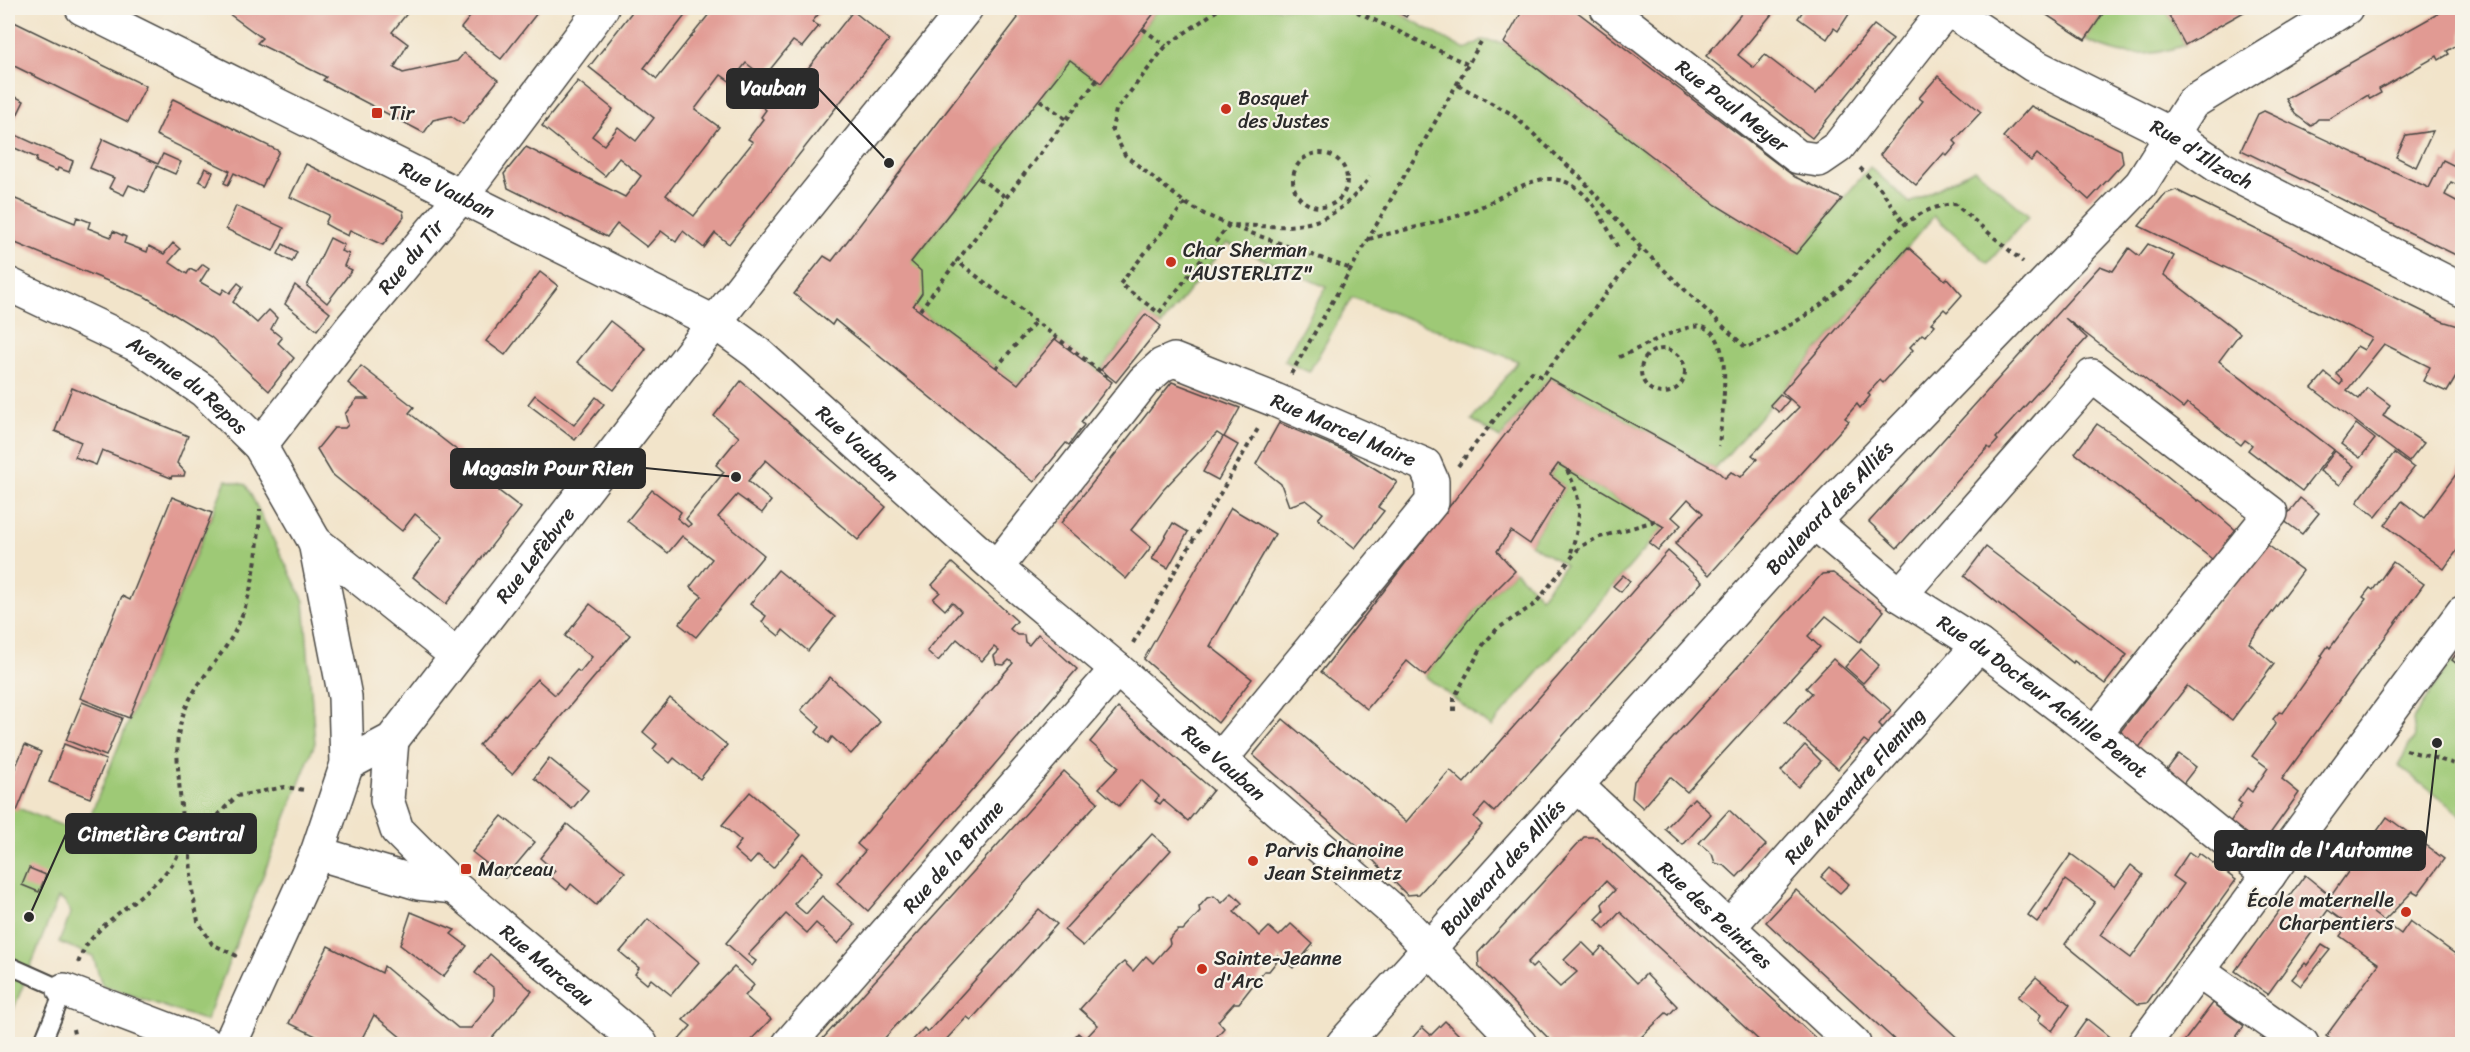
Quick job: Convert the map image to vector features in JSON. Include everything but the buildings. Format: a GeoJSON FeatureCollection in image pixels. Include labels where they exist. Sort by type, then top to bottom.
{"type":"FeatureCollection","features":[{"type":"Feature","properties":{"kind":"street","name":"Rue Vauban"},"geometry":{"type":"LineString","coordinates":[[82,8],[716,323],[757,353],[996,568],[1117,669],[1391,909],[1520,1044]]}},
{"type":"Feature","properties":{"kind":"street","name":"Rue du Tir"},"geometry":{"type":"LineString","coordinates":[[260,446],[352,327],[462,195],[602,8]]}},
{"type":"Feature","properties":{"kind":"street","name":"Rue Lefèbvre"},"geometry":{"type":"LineString","coordinates":[[347,764],[392,740],[716,323],[966,8]]}},
{"type":"Feature","properties":{"kind":"street","name":"Rue Paul Meyer"},"geometry":{"type":"LineString","coordinates":[[1607,8],[1798,157],[1819,160],[1838,147],[1947,8]]}},
{"type":"Feature","properties":{"kind":"street","name":"Rue d'Illzach"},"geometry":{"type":"LineString","coordinates":[[1947,8],[2033,65],[2171,134],[2221,168],[2463,290]]}},
{"type":"Feature","properties":{"kind":"street","name":"Boulevard des Alliés"},"geometry":{"type":"LineString","coordinates":[[1343,1044],[1430,951],[1814,522],[2141,184],[2192,103],[2346,8]]}},
{"type":"Feature","properties":{"kind":"street","name":"Avenue du Repos"},"geometry":{"type":"LineString","coordinates":[[8,285],[137,345],[204,391],[260,446],[315,542],[345,697],[347,764]]}},
{"type":"Feature","properties":{"kind":"street","name":"Rue Marcel Maire"},"geometry":{"type":"LineString","coordinates":[[996,568],[1153,371],[1174,360],[1275,400],[1425,465],[1432,481],[1432,502],[1221,759]]}},
{"type":"Feature","properties":{"kind":"street"},"geometry":{"type":"LineString","coordinates":[[1900,595],[2092,376],[2271,513],[2095,733]]}},
{"type":"Feature","properties":{"kind":"street","name":"Rue du Docteur Achille Penot"},"geometry":{"type":"LineString","coordinates":[[1814,522],[1900,595],[1979,645],[2095,733],[2269,875]]}},
{"type":"Feature","properties":{"kind":"street","name":"Avenue du Repos"},"geometry":{"type":"LineString","coordinates":[[315,542],[456,655]]}},
{"type":"Feature","properties":{"kind":"street"},"geometry":{"type":"LineString","coordinates":[[2144,1044],[2463,613]]}},
{"type":"Feature","properties":{"kind":"street","name":"Rue Alexandre Fleming"},"geometry":{"type":"LineString","coordinates":[[1729,927],[1979,645]]}},
{"type":"Feature","properties":{"kind":"street","name":"Rue de la Brume"},"geometry":{"type":"LineString","coordinates":[[789,1044],[1117,669]]}},
{"type":"Feature","properties":{"kind":"street","name":"Rue Marceau"},"geometry":{"type":"LineString","coordinates":[[392,740],[387,800],[397,830],[454,887],[641,1044]]}},
{"type":"Feature","properties":{"kind":"street"},"geometry":{"type":"LineString","coordinates":[[230,1044],[317,853],[347,764]]}},
{"type":"Feature","properties":{"kind":"street","name":"Rue des Peintres"},"geometry":{"type":"LineString","coordinates":[[1577,786],[1854,1044]]}},
{"type":"Feature","properties":{"kind":"street"},"geometry":{"type":"LineString","coordinates":[[317,853],[418,883],[454,887]]}},
{"type":"Feature","properties":{"kind":"street"},"geometry":{"type":"LineString","coordinates":[[2198,970],[2302,1044]]}},
{"type":"Feature","properties":{"kind":"street"},"geometry":{"type":"LineString","coordinates":[[64,990],[206,1044]]}},
{"type":"Feature","properties":{"kind":"lane"},"geometry":{"type":"LineString","coordinates":[[8,965],[64,990],[42,1044]]}},
{"type":"Feature","properties":{"kind":"path"},"geometry":{"type":"LineString","coordinates":[[1226,8],[1216,11],[1166,46],[1116,110],[1112,129],[1125,155],[1185,203],[1229,225],[1351,269]]}},
{"type":"Feature","properties":{"kind":"path"},"geometry":{"type":"LineString","coordinates":[[1349,8],[1469,65]]}},
{"type":"Feature","properties":{"kind":"path"},"geometry":{"type":"LineString","coordinates":[[1143,29],[1166,46]]}},
{"type":"Feature","properties":{"kind":"path"},"geometry":{"type":"LineString","coordinates":[[1117,669],[1369,239],[1482,40]]}},
{"type":"Feature","properties":{"kind":"path"},"geometry":{"type":"LineString","coordinates":[[920,310],[1097,80]]}},
{"type":"Feature","properties":{"kind":"path"},"geometry":{"type":"LineString","coordinates":[[1458,85],[1512,114],[1589,188],[1641,248],[1746,348],[1787,329],[1839,290],[1904,223],[1931,209],[1955,204],[2026,265]]}},
{"type":"Feature","properties":{"kind":"path"},"geometry":{"type":"LineString","coordinates":[[1040,100],[1067,120]]}},
{"type":"Feature","properties":{"kind":"path"},"geometry":{"type":"LineString","coordinates":[[1838,147],[1880,188],[1904,223]]}},
{"type":"Feature","properties":{"kind":"path"},"geometry":{"type":"LineString","coordinates":[[1317,152],[1335,156],[1346,170],[1347,187],[1343,196],[1329,206],[1311,206],[1303,202],[1294,187],[1295,168],[1308,155],[1317,152]]}},
{"type":"Feature","properties":{"kind":"path"},"geometry":{"type":"LineString","coordinates":[[1229,225],[1291,228],[1333,215],[1353,199],[1370,177]]}},
{"type":"Feature","properties":{"kind":"path"},"geometry":{"type":"LineString","coordinates":[[979,178],[1007,198]]}},
{"type":"Feature","properties":{"kind":"path"},"geometry":{"type":"LineString","coordinates":[[1369,239],[1475,211],[1539,180],[1561,181],[1583,194],[1599,212],[1619,250]]}},
{"type":"Feature","properties":{"kind":"path"},"geometry":{"type":"LineString","coordinates":[[1583,194],[1589,188]]}},
{"type":"Feature","properties":{"kind":"path"},"geometry":{"type":"LineString","coordinates":[[1185,203],[1120,284],[1159,313],[1229,225]]}},
{"type":"Feature","properties":{"kind":"path"},"geometry":{"type":"LineString","coordinates":[[1329,206],[1333,215]]}},
{"type":"Feature","properties":{"kind":"path"},"geometry":{"type":"LineString","coordinates":[[1432,481],[1456,469],[1532,372],[1542,377],[1641,248]]}},
{"type":"Feature","properties":{"kind":"path"},"geometry":{"type":"LineString","coordinates":[[957,261],[1132,396]]}},
{"type":"Feature","properties":{"kind":"path"},"geometry":{"type":"LineString","coordinates":[[996,368],[1035,322]]}},
{"type":"Feature","properties":{"kind":"path"},"geometry":{"type":"LineString","coordinates":[[1619,357],[1689,327],[1708,329],[1715,333],[1720,341],[1724,357],[1719,446]]}},
{"type":"Feature","properties":{"kind":"path"},"geometry":{"type":"LineString","coordinates":[[1715,333],[1722,327]]}},
{"type":"Feature","properties":{"kind":"path"},"geometry":{"type":"LineString","coordinates":[[1652,343],[1654,350]]}},
{"type":"Feature","properties":{"kind":"path"},"geometry":{"type":"LineString","coordinates":[[1669,349],[1676,352],[1684,364],[1684,379],[1674,390],[1667,393],[1660,393],[1647,386],[1641,373],[1644,359],[1654,350],[1669,349]]}},
{"type":"Feature","properties":{"kind":"path"},"geometry":{"type":"LineString","coordinates":[[1567,470],[1575,486],[1580,511],[1579,525],[1569,560]]}},
{"type":"Feature","properties":{"kind":"path"},"geometry":{"type":"LineString","coordinates":[[64,990],[88,942],[161,877],[180,852],[178,735],[192,692],[233,634],[250,594],[258,544],[260,502]]}},
{"type":"Feature","properties":{"kind":"path"},"geometry":{"type":"LineString","coordinates":[[1454,711],[1454,699],[1483,645],[1497,629],[1535,604],[1580,547],[1597,538],[1655,521]]}},
{"type":"Feature","properties":{"kind":"path"},"geometry":{"type":"LineString","coordinates":[[2406,750],[2463,766]]}},
{"type":"Feature","properties":{"kind":"path"},"geometry":{"type":"LineString","coordinates":[[265,968],[212,944],[198,921],[192,890],[190,856],[196,836],[237,796],[285,787],[338,796]]}},
{"type":"Feature","properties":{"kind":"path"},"geometry":{"type":"LineString","coordinates":[[181,840],[193,845]]}},
{"type":"Feature","properties":{"kind":"green space"},"geometry":{"type":"Polygon","coordinates":[[[1158,8],[1395,8],[1394,10],[1465,50],[1482,40],[1504,43],[1716,205],[1796,254],[1870,167],[1910,203],[1975,169],[2029,216],[1988,263],[1934,216],[1715,469],[1549,378],[1500,438],[1472,420],[1518,361],[1352,297],[1309,372],[1284,361],[1326,287],[1227,243],[1161,326],[1146,314],[1099,372],[1055,339],[1018,384],[913,306],[911,262],[1070,60],[1101,83],[1158,8]]]}},
{"type":"Feature","properties":{"kind":"green space"},"geometry":{"type":"Polygon","coordinates":[[[2107,8],[2169,8],[2166,10],[2185,45],[2147,54],[2135,54],[2112,50],[2085,40],[2107,8]]]}},
{"type":"Feature","properties":{"kind":"green space"},"geometry":{"type":"Polygon","coordinates":[[[1558,464],[1664,527],[1491,727],[1425,676],[1477,609],[1515,571],[1541,597],[1565,565],[1530,544],[1565,487],[1550,475],[1558,464]]]}},
{"type":"Feature","properties":{"kind":"green space"},"geometry":{"type":"Polygon","coordinates":[[[226,480],[246,485],[304,601],[315,743],[206,1021],[102,985],[93,956],[59,942],[71,913],[65,902],[58,898],[8,1023],[8,804],[83,834],[226,480]]]}},
{"type":"Feature","properties":{"kind":"green space"},"geometry":{"type":"Polygon","coordinates":[[[2452,660],[2462,668],[2462,816],[2398,765],[2415,736],[2413,719],[2452,660]]]}},
{"type":"Feature","properties":{"kind":"place","name":"Bosquet des Justes"},"geometry":{"type":"Point","coordinates":[1226,109]}},
{"type":"Feature","properties":{"kind":"place","name":"Tir"},"geometry":{"type":"Point","coordinates":[377,113]}},
{"type":"Feature","properties":{"kind":"place","name":"Vauban"},"geometry":{"type":"Point","coordinates":[889,163]}},
{"type":"Feature","properties":{"kind":"place","name":"Char Sherman \"AUSTERLITZ\""},"geometry":{"type":"Point","coordinates":[1171,262]}},
{"type":"Feature","properties":{"kind":"place","name":"Magasin Pour Rien"},"geometry":{"type":"Point","coordinates":[736,477]}},
{"type":"Feature","properties":{"kind":"place","name":"Jardin de l'Automne"},"geometry":{"type":"Point","coordinates":[2437,743]}},
{"type":"Feature","properties":{"kind":"place","name":"Parvis Chanoine Jean Steinmetz"},"geometry":{"type":"Point","coordinates":[1253,861]}},
{"type":"Feature","properties":{"kind":"place","name":"Marceau"},"geometry":{"type":"Point","coordinates":[466,869]}},
{"type":"Feature","properties":{"kind":"place","name":"École maternelle Charpentiers"},"geometry":{"type":"Point","coordinates":[2406,912]}},
{"type":"Feature","properties":{"kind":"place","name":"Cimetière Central"},"geometry":{"type":"Point","coordinates":[29,917]}},
{"type":"Feature","properties":{"kind":"place","name":"Sainte-Jeanne d'Arc"},"geometry":{"type":"Point","coordinates":[1202,969]}}]}
